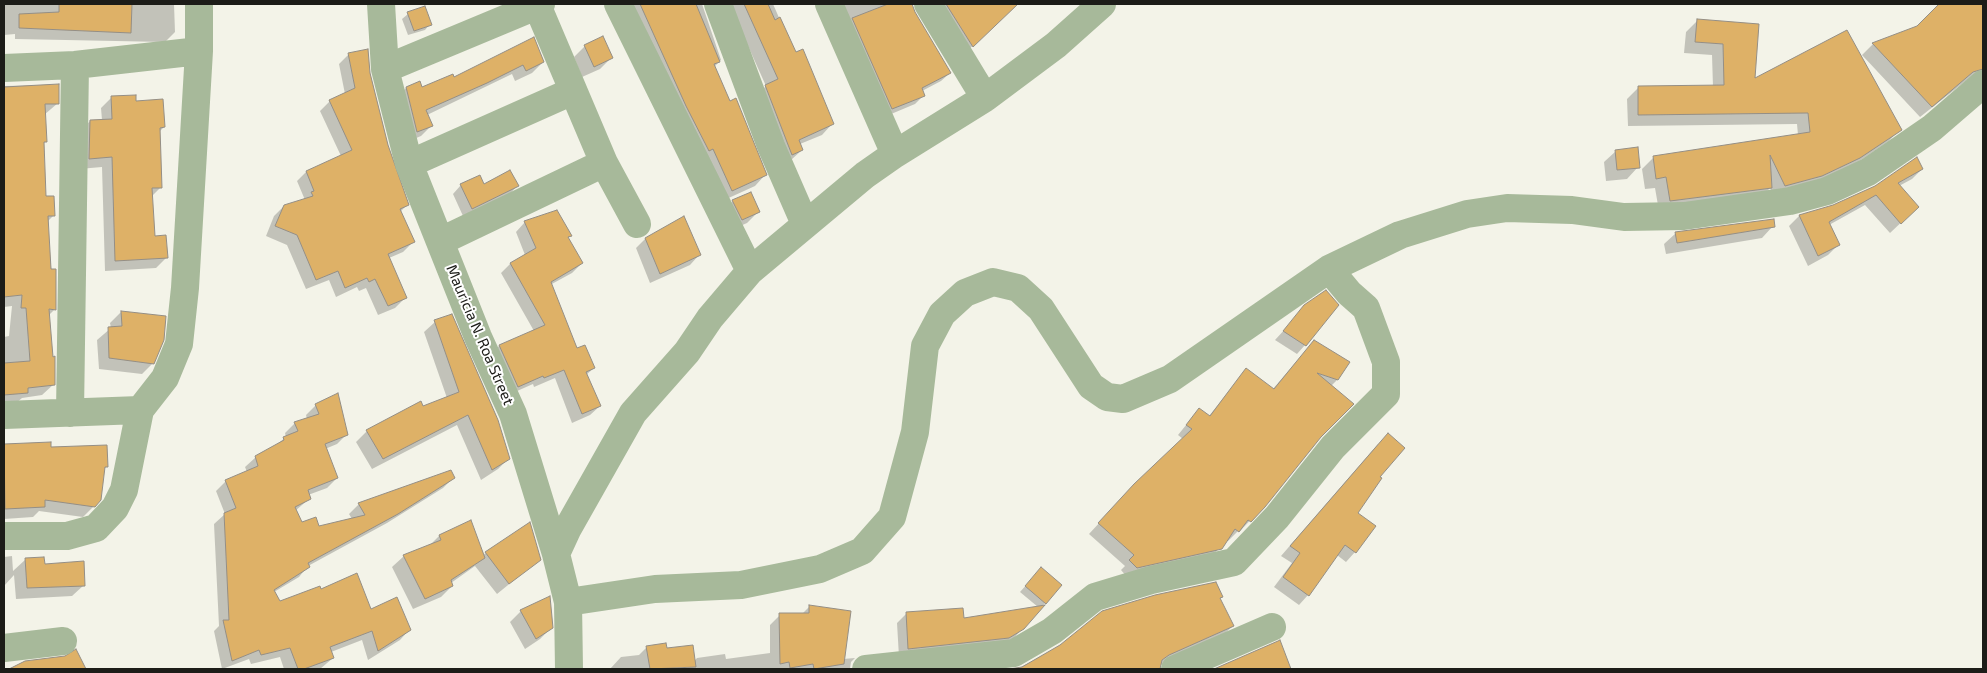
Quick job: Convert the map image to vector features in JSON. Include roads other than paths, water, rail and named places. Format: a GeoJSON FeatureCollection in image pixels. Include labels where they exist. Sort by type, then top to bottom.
{"type":"FeatureCollection","features":[{"type":"Feature","properties":{"kind":"street"},"geometry":{"type":"LineString","coordinates":[[4,536],[67,536],[96,528],[115,508],[124,490],[140,410],[165,378],[179,344],[185,288],[199,51],[199,4]]}},
{"type":"Feature","properties":{"kind":"street","name":"Mauricia N. Roa Street"},"geometry":{"type":"LineString","coordinates":[[381,4],[385,69],[409,164],[478,337],[513,414],[556,554],[568,602],[569,669]]}},
{"type":"Feature","properties":{"kind":"street"},"geometry":{"type":"LineString","coordinates":[[618,4],[750,271]]}},
{"type":"Feature","properties":{"kind":"street"},"geometry":{"type":"LineString","coordinates":[[718,4],[804,224]]}},
{"type":"Feature","properties":{"kind":"street"},"geometry":{"type":"LineString","coordinates":[[829,4],[895,154]]}},
{"type":"Feature","properties":{"kind":"street"},"geometry":{"type":"LineString","coordinates":[[928,4],[985,98]]}},
{"type":"Feature","properties":{"kind":"street"},"geometry":{"type":"LineString","coordinates":[[556,554],[568,528],[633,413],[687,352],[710,318],[750,271],[804,224],[895,154],[985,98],[1056,45],[1102,4]]}},
{"type":"Feature","properties":{"kind":"street"},"geometry":{"type":"LineString","coordinates":[[385,69],[539,5],[604,163],[637,224]]}},
{"type":"Feature","properties":{"kind":"street"},"geometry":{"type":"LineString","coordinates":[[4,68],[76,65],[199,51]]}},
{"type":"Feature","properties":{"kind":"street"},"geometry":{"type":"LineString","coordinates":[[70,413],[76,65]]}},
{"type":"Feature","properties":{"kind":"street"},"geometry":{"type":"LineString","coordinates":[[568,602],[655,589],[741,585],[820,569],[862,551],[892,517],[915,432],[925,346],[942,314],[964,293],[993,282],[1018,288],[1041,309],[1091,386],[1107,397],[1123,400],[1170,379],[1329,269],[1400,235],[1467,214],[1507,208],[1542,208],[1624,217],[1684,216],[1790,201],[1827,191],[1868,172],[1932,128],[1983,84]]}},
{"type":"Feature","properties":{"kind":"street"},"geometry":{"type":"LineString","coordinates":[[409,164],[573,91]]}},
{"type":"Feature","properties":{"kind":"street"},"geometry":{"type":"LineString","coordinates":[[440,241],[604,163]]}},
{"type":"Feature","properties":{"kind":"street"},"geometry":{"type":"LineString","coordinates":[[866,669],[1014,653],[1052,630],[1095,597],[1151,580],[1234,562],[1277,516],[1333,446],[1386,394],[1386,362],[1366,308],[1349,293],[1329,269]]}},
{"type":"Feature","properties":{"kind":"street"},"geometry":{"type":"LineString","coordinates":[[4,415],[140,410]]}},
{"type":"Feature","properties":{"kind":"street"},"geometry":{"type":"LineString","coordinates":[[1175,669],[1272,627]]}},
{"type":"Feature","properties":{"kind":"street"},"geometry":{"type":"LineString","coordinates":[[4,648],[63,641]]}},
{"type":"Feature","properties":{"kind":"street"},"geometry":{"type":"LineString","coordinates":[[4,663],[7,669]]}}]}
